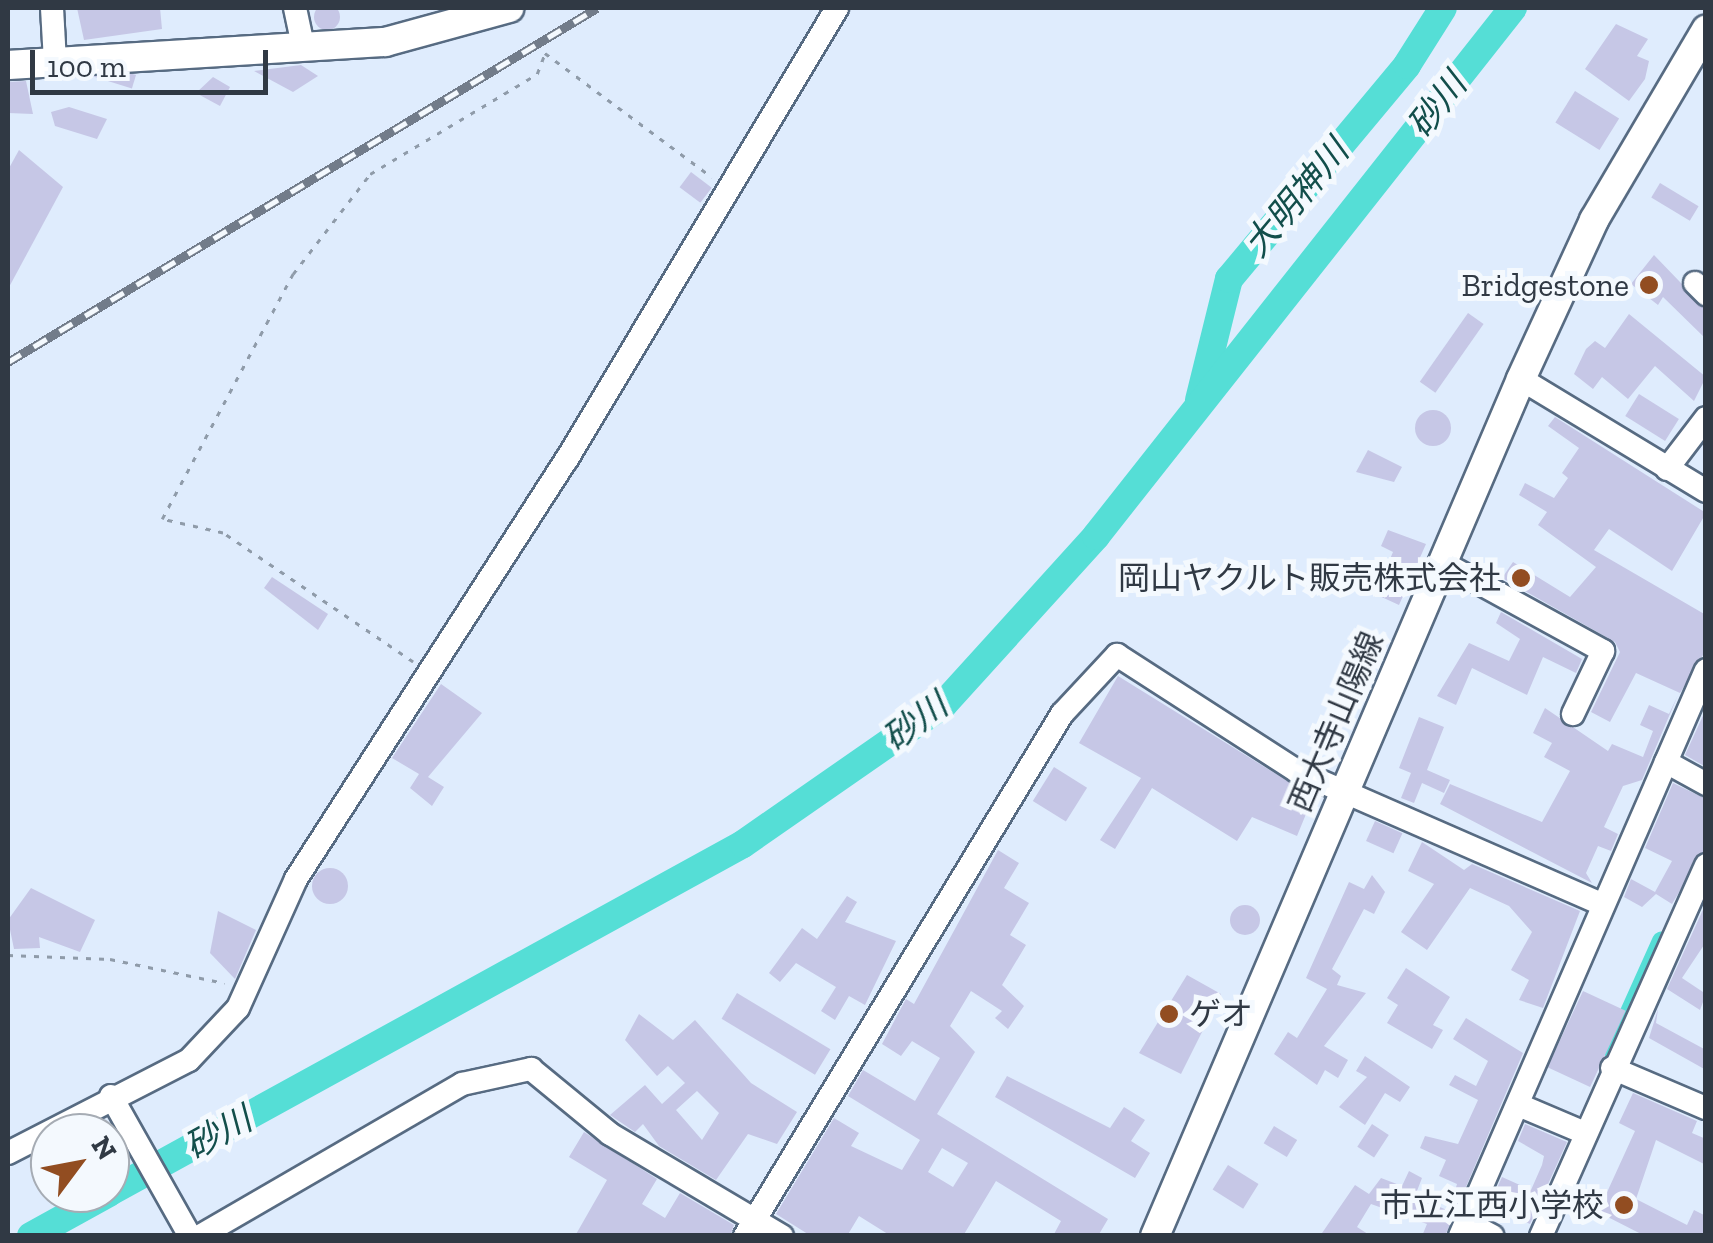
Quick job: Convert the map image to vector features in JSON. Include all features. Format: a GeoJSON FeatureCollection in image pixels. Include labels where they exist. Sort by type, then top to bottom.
{"type":"FeatureCollection","features":[{"type":"Feature","properties":{"kind":"main road"},"geometry":{"type":"LineString","coordinates":[[8,65],[385,42],[509,8]]}},
{"type":"Feature","properties":{"kind":"main road","name":"西大寺山陽線"},"geometry":{"type":"LineString","coordinates":[[1154,1236],[1521,379],[1594,220],[1695,69],[1706,30]]}},
{"type":"Feature","properties":{"kind":"street"},"geometry":{"type":"LineString","coordinates":[[52,8],[55,62]]}},
{"type":"Feature","properties":{"kind":"street"},"geometry":{"type":"LineString","coordinates":[[296,8],[303,46]]}},
{"type":"Feature","properties":{"kind":"street"},"geometry":{"type":"LineString","coordinates":[[78,1113],[189,1060],[245,990],[296,880],[432,676],[837,8]]}},
{"type":"Feature","properties":{"kind":"street"},"geometry":{"type":"LineString","coordinates":[[1521,379],[1706,490]]}},
{"type":"Feature","properties":{"kind":"street"},"geometry":{"type":"LineString","coordinates":[[1667,469],[1706,418]]}},
{"type":"Feature","properties":{"kind":"street"},"geometry":{"type":"LineString","coordinates":[[1442,564],[1603,651],[1572,714]]}},
{"type":"Feature","properties":{"kind":"street"},"geometry":{"type":"LineString","coordinates":[[750,1227],[1062,714],[1117,655],[1297,772],[1599,903]]}},
{"type":"Feature","properties":{"kind":"street"},"geometry":{"type":"LineString","coordinates":[[1492,1236],[1463,1229],[1521,1106],[1599,903],[1706,670]]}},
{"type":"Feature","properties":{"kind":"street"},"geometry":{"type":"LineString","coordinates":[[1666,762],[1706,784]]}},
{"type":"Feature","properties":{"kind":"street"},"geometry":{"type":"LineString","coordinates":[[1541,1236],[1612,1068],[1706,865]]}},
{"type":"Feature","properties":{"kind":"street"},"geometry":{"type":"LineString","coordinates":[[1612,1068],[1706,1108]]}},
{"type":"Feature","properties":{"kind":"street"},"geometry":{"type":"LineString","coordinates":[[200,1236],[462,1084],[531,1069],[610,1134],[750,1227],[782,1236]]}},
{"type":"Feature","properties":{"kind":"street"},"geometry":{"type":"LineString","coordinates":[[111,1096],[190,1236]]}},
{"type":"Feature","properties":{"kind":"street"},"geometry":{"type":"LineString","coordinates":[[1521,1106],[1584,1133]]}},
{"type":"Feature","properties":{"kind":"street"},"geometry":{"type":"LineString","coordinates":[[8,1153],[30,1139]]}},
{"type":"Feature","properties":{"kind":"path"},"geometry":{"type":"LineString","coordinates":[[432,676],[223,533],[162,519],[293,274],[370,174],[537,74],[545,53],[729,190]]}},
{"type":"Feature","properties":{"kind":"path"},"geometry":{"type":"LineString","coordinates":[[8,955],[110,959],[245,990]]}},
{"type":"Feature","properties":{"kind":"building"},"geometry":{"type":"Polygon","coordinates":[[[327,4],[336,8],[340,17],[336,26],[327,30],[318,26],[314,17],[318,8],[327,4]]]}},
{"type":"Feature","properties":{"kind":"building"},"geometry":{"type":"Polygon","coordinates":[[[77,8],[160,8],[162,29],[84,40],[77,8]]]}},
{"type":"Feature","properties":{"kind":"building"},"geometry":{"type":"Polygon","coordinates":[[[1616,24],[1648,39],[1637,56],[1649,61],[1645,79],[1629,101],[1585,69],[1616,24]]]}},
{"type":"Feature","properties":{"kind":"building"},"geometry":{"type":"Polygon","coordinates":[[[96,63],[136,75],[132,88],[92,76],[96,63]]]}},
{"type":"Feature","properties":{"kind":"building"},"geometry":{"type":"Polygon","coordinates":[[[301,65],[318,76],[293,92],[254,71],[301,65]]]}},
{"type":"Feature","properties":{"kind":"building"},"geometry":{"type":"Polygon","coordinates":[[[213,77],[230,87],[220,106],[196,93],[213,77]]]}},
{"type":"Feature","properties":{"kind":"building"},"geometry":{"type":"Polygon","coordinates":[[[26,81],[33,114],[8,113],[8,82],[26,81]]]}},
{"type":"Feature","properties":{"kind":"building"},"geometry":{"type":"Polygon","coordinates":[[[1575,91],[1619,119],[1599,150],[1555,122],[1575,91]]]}},
{"type":"Feature","properties":{"kind":"building"},"geometry":{"type":"Polygon","coordinates":[[[69,107],[107,119],[97,139],[55,126],[51,112],[69,107]]]}},
{"type":"Feature","properties":{"kind":"building"},"geometry":{"type":"Polygon","coordinates":[[[19,150],[63,187],[8,289],[8,170],[19,150]]]}},
{"type":"Feature","properties":{"kind":"building"},"geometry":{"type":"Polygon","coordinates":[[[691,172],[712,188],[700,203],[680,187],[691,172]]]}},
{"type":"Feature","properties":{"kind":"building"},"geometry":{"type":"Polygon","coordinates":[[[1660,183],[1699,206],[1690,221],[1651,198],[1660,183]]]}},
{"type":"Feature","properties":{"kind":"building"},"geometry":{"type":"Polygon","coordinates":[[[1654,255],[1706,309],[1706,339],[1663,297],[1658,305],[1631,284],[1654,255]]]}},
{"type":"Feature","properties":{"kind":"building"},"geometry":{"type":"Polygon","coordinates":[[[1468,313],[1484,324],[1435,393],[1420,382],[1468,313]]]}},
{"type":"Feature","properties":{"kind":"building"},"geometry":{"type":"Polygon","coordinates":[[[1629,314],[1706,377],[1694,401],[1655,366],[1628,399],[1602,377],[1593,389],[1574,374],[1586,349],[1595,341],[1605,348],[1629,314]]]}},
{"type":"Feature","properties":{"kind":"building"},"geometry":{"type":"Polygon","coordinates":[[[1639,394],[1679,419],[1665,441],[1625,416],[1639,394]]]}},
{"type":"Feature","properties":{"kind":"building"},"geometry":{"type":"Polygon","coordinates":[[[1433,410],[1446,415],[1451,428],[1446,441],[1433,446],[1420,441],[1415,428],[1420,415],[1433,410]]]}},
{"type":"Feature","properties":{"kind":"building"},"geometry":{"type":"Polygon","coordinates":[[[1555,417],[1706,513],[1672,571],[1609,529],[1594,550],[1706,615],[1706,650],[1680,693],[1636,673],[1610,722],[1591,712],[1620,652],[1615,642],[1502,578],[1513,562],[1570,597],[1596,567],[1538,525],[1547,512],[1519,495],[1525,483],[1554,498],[1568,478],[1562,473],[1579,448],[1548,426],[1555,417]]]}},
{"type":"Feature","properties":{"kind":"building"},"geometry":{"type":"Polygon","coordinates":[[[1368,450],[1402,467],[1394,482],[1356,472],[1368,450]]]}},
{"type":"Feature","properties":{"kind":"building"},"geometry":{"type":"Polygon","coordinates":[[[1388,530],[1426,544],[1399,605],[1375,594],[1393,552],[1381,546],[1388,530]]]}},
{"type":"Feature","properties":{"kind":"building"},"geometry":{"type":"Polygon","coordinates":[[[272,577],[328,614],[318,630],[264,588],[272,577]]]}},
{"type":"Feature","properties":{"kind":"building"},"geometry":{"type":"Polygon","coordinates":[[[1501,612],[1582,659],[1576,673],[1543,657],[1527,695],[1472,668],[1456,705],[1437,696],[1469,643],[1509,661],[1520,639],[1496,623],[1501,612]]]}},
{"type":"Feature","properties":{"kind":"building"},"geometry":{"type":"Polygon","coordinates":[[[1118,676],[1313,797],[1297,836],[1252,817],[1237,841],[1152,788],[1115,849],[1100,840],[1141,778],[1079,743],[1118,676]]]}},
{"type":"Feature","properties":{"kind":"building"},"geometry":{"type":"Polygon","coordinates":[[[441,684],[482,713],[428,777],[444,787],[432,806],[410,788],[419,774],[392,758],[441,684]]]}},
{"type":"Feature","properties":{"kind":"building"},"geometry":{"type":"Polygon","coordinates":[[[1678,695],[1642,780],[1623,786],[1604,827],[1618,834],[1611,851],[1598,846],[1586,873],[1592,883],[1440,804],[1450,784],[1542,822],[1570,771],[1544,757],[1552,743],[1533,733],[1545,708],[1608,751],[1612,744],[1643,757],[1653,731],[1640,725],[1649,705],[1669,714],[1678,695]]]}},
{"type":"Feature","properties":{"kind":"building"},"geometry":{"type":"Polygon","coordinates":[[[1706,709],[1706,767],[1685,755],[1706,709]]]}},
{"type":"Feature","properties":{"kind":"building"},"geometry":{"type":"Polygon","coordinates":[[[1419,717],[1444,727],[1427,770],[1450,780],[1444,793],[1422,783],[1414,803],[1401,798],[1411,773],[1399,768],[1419,717]]]}},
{"type":"Feature","properties":{"kind":"building"},"geometry":{"type":"Polygon","coordinates":[[[1054,767],[1087,788],[1066,822],[1033,801],[1054,767]]]}},
{"type":"Feature","properties":{"kind":"building"},"geometry":{"type":"Polygon","coordinates":[[[1673,783],[1706,799],[1706,847],[1672,904],[1656,894],[1642,907],[1624,897],[1631,879],[1655,892],[1672,861],[1645,848],[1673,783]]]}},
{"type":"Feature","properties":{"kind":"building"},"geometry":{"type":"Polygon","coordinates":[[[1375,821],[1402,833],[1393,853],[1366,841],[1375,821]]]}},
{"type":"Feature","properties":{"kind":"building"},"geometry":{"type":"Polygon","coordinates":[[[1422,842],[1464,870],[1472,864],[1580,911],[1543,1008],[1519,1000],[1529,980],[1511,970],[1532,932],[1509,906],[1470,888],[1427,950],[1401,932],[1434,884],[1408,871],[1422,842]]]}},
{"type":"Feature","properties":{"kind":"building"},"geometry":{"type":"Polygon","coordinates":[[[998,850],[1019,863],[1004,888],[1029,903],[1010,935],[1026,945],[1002,985],[1024,1006],[1008,1029],[995,1018],[1002,1011],[971,991],[950,1026],[975,1052],[937,1114],[1108,1219],[1098,1236],[1053,1236],[1061,1221],[996,1181],[963,1236],[891,1236],[859,1216],[847,1236],[811,1236],[776,1214],[834,1118],[859,1133],[851,1146],[902,1170],[920,1140],[848,1096],[863,1070],[915,1101],[940,1058],[912,1041],[901,1056],[882,1044],[906,999],[914,1004],[998,850]],[[942,1148],[928,1172],[953,1187],[968,1163],[942,1148]]]}},
{"type":"Feature","properties":{"kind":"building"},"geometry":{"type":"Polygon","coordinates":[[[330,868],[342,874],[348,886],[342,898],[330,904],[318,898],[312,886],[318,874],[330,868]]]}},
{"type":"Feature","properties":{"kind":"building"},"geometry":{"type":"Polygon","coordinates":[[[1372,875],[1385,892],[1374,914],[1364,909],[1332,969],[1341,976],[1337,985],[1366,993],[1324,1046],[1348,1060],[1338,1078],[1325,1070],[1317,1085],[1274,1054],[1288,1032],[1297,1038],[1327,989],[1306,978],[1349,882],[1364,889],[1372,875]]]}},
{"type":"Feature","properties":{"kind":"building"},"geometry":{"type":"Polygon","coordinates":[[[31,888],[95,920],[80,952],[39,937],[40,948],[14,949],[8,920],[31,888]]]}},
{"type":"Feature","properties":{"kind":"building"},"geometry":{"type":"Polygon","coordinates":[[[847,896],[857,902],[845,922],[896,941],[865,1005],[849,996],[835,1020],[821,1011],[836,987],[796,963],[780,982],[769,973],[802,928],[817,939],[847,896]]]}},
{"type":"Feature","properties":{"kind":"building"},"geometry":{"type":"Polygon","coordinates":[[[1706,903],[1706,942],[1682,978],[1706,994],[1700,1010],[1667,989],[1706,903]]]}},
{"type":"Feature","properties":{"kind":"building"},"geometry":{"type":"Polygon","coordinates":[[[1245,905],[1256,909],[1260,920],[1256,931],[1245,935],[1234,931],[1230,920],[1234,909],[1245,905]]]}},
{"type":"Feature","properties":{"kind":"building"},"geometry":{"type":"Polygon","coordinates":[[[218,911],[256,930],[235,979],[210,953],[218,911]]]}},
{"type":"Feature","properties":{"kind":"building"},"geometry":{"type":"Polygon","coordinates":[[[1406,968],[1450,997],[1433,1025],[1443,1030],[1432,1049],[1387,1023],[1398,1005],[1387,998],[1406,968]]]}},
{"type":"Feature","properties":{"kind":"building"},"geometry":{"type":"Polygon","coordinates":[[[1187,975],[1221,994],[1181,1074],[1139,1053],[1187,975]]]}},
{"type":"Feature","properties":{"kind":"building"},"geometry":{"type":"Polygon","coordinates":[[[1583,991],[1626,1011],[1590,1087],[1548,1067],[1583,991]]]}},
{"type":"Feature","properties":{"kind":"building"},"geometry":{"type":"Polygon","coordinates":[[[737,993],[830,1049],[815,1075],[722,1019],[737,993]]]}},
{"type":"Feature","properties":{"kind":"building"},"geometry":{"type":"Polygon","coordinates":[[[1658,1009],[1656,1023],[1706,1050],[1706,1070],[1649,1038],[1658,1009]]]}},
{"type":"Feature","properties":{"kind":"building"},"geometry":{"type":"Polygon","coordinates":[[[639,1014],[673,1040],[695,1020],[751,1083],[797,1112],[777,1144],[748,1134],[716,1180],[659,1146],[643,1124],[635,1132],[610,1115],[645,1085],[662,1104],[685,1083],[668,1066],[657,1076],[625,1040],[639,1014]],[[697,1091],[676,1110],[702,1140],[719,1113],[697,1091]]]}},
{"type":"Feature","properties":{"kind":"building"},"geometry":{"type":"Polygon","coordinates":[[[1466,1018],[1523,1053],[1445,1236],[1422,1236],[1427,1224],[1371,1204],[1357,1227],[1371,1236],[1320,1236],[1355,1185],[1369,1194],[1381,1178],[1402,1186],[1409,1171],[1422,1178],[1415,1196],[1449,1211],[1457,1184],[1439,1176],[1446,1160],[1420,1148],[1425,1136],[1458,1144],[1478,1100],[1449,1085],[1455,1075],[1476,1086],[1488,1061],[1453,1039],[1466,1018]]]}},
{"type":"Feature","properties":{"kind":"building"},"geometry":{"type":"Polygon","coordinates":[[[1365,1056],[1410,1087],[1400,1102],[1385,1093],[1365,1125],[1339,1107],[1367,1077],[1356,1071],[1365,1056]]]}},
{"type":"Feature","properties":{"kind":"building"},"geometry":{"type":"Polygon","coordinates":[[[1007,1076],[1110,1128],[1124,1107],[1145,1120],[1131,1141],[1150,1153],[1135,1178],[995,1097],[1007,1076]]]}},
{"type":"Feature","properties":{"kind":"building"},"geometry":{"type":"Polygon","coordinates":[[[1633,1093],[1697,1121],[1692,1133],[1706,1139],[1706,1165],[1656,1140],[1636,1199],[1687,1225],[1694,1210],[1706,1216],[1706,1236],[1645,1236],[1598,1212],[1635,1131],[1619,1123],[1633,1093]]]}},
{"type":"Feature","properties":{"kind":"building"},"geometry":{"type":"Polygon","coordinates":[[[1372,1124],[1389,1135],[1374,1158],[1357,1147],[1372,1124]]]}},
{"type":"Feature","properties":{"kind":"building"},"geometry":{"type":"Polygon","coordinates":[[[1525,1124],[1567,1142],[1530,1224],[1489,1206],[1502,1177],[1531,1190],[1542,1165],[1544,1156],[1518,1141],[1525,1124]]]}},
{"type":"Feature","properties":{"kind":"building"},"geometry":{"type":"Polygon","coordinates":[[[1274,1126],[1297,1140],[1287,1157],[1264,1143],[1274,1126]]]}},
{"type":"Feature","properties":{"kind":"building"},"geometry":{"type":"Polygon","coordinates":[[[584,1132],[657,1179],[642,1204],[665,1218],[680,1193],[734,1225],[730,1236],[575,1236],[607,1180],[569,1157],[584,1132]]]}},
{"type":"Feature","properties":{"kind":"building"},"geometry":{"type":"Polygon","coordinates":[[[1228,1165],[1259,1184],[1243,1209],[1213,1190],[1228,1165]]]}},
{"type":"Feature","properties":{"kind":"waterway","name":"大明神川"},"geometry":{"type":"LineString","coordinates":[[1199,400],[1229,279],[1407,65],[1443,8]]}},
{"type":"Feature","properties":{"kind":"waterway","name":"砂川"},"geometry":{"type":"LineString","coordinates":[[130,1181],[743,844],[943,705],[1096,536],[1513,8]]}},
{"type":"Feature","properties":{"kind":"waterway"},"geometry":{"type":"LineString","coordinates":[[1612,1050],[1661,941]]}},
{"type":"Feature","properties":{"kind":"waterway","name":"砂川"},"geometry":{"type":"LineString","coordinates":[[31,1236],[73,1213]]}},
{"type":"Feature","properties":{"kind":"railway"},"geometry":{"type":"LineString","coordinates":[[8,362],[597,8]]}},
{"type":"Feature","properties":{"kind":"place","name":"Bridgestone"},"geometry":{"type":"Point","coordinates":[1649,285]}},
{"type":"Feature","properties":{"kind":"place","name":"岡山ヤクルト販売株式会社"},"geometry":{"type":"Point","coordinates":[1521,578]}},
{"type":"Feature","properties":{"kind":"place","name":"ゲオ"},"geometry":{"type":"Point","coordinates":[1169,1014]}},
{"type":"Feature","properties":{"kind":"place","name":"市立江西小学校"},"geometry":{"type":"Point","coordinates":[1624,1205]}}]}
